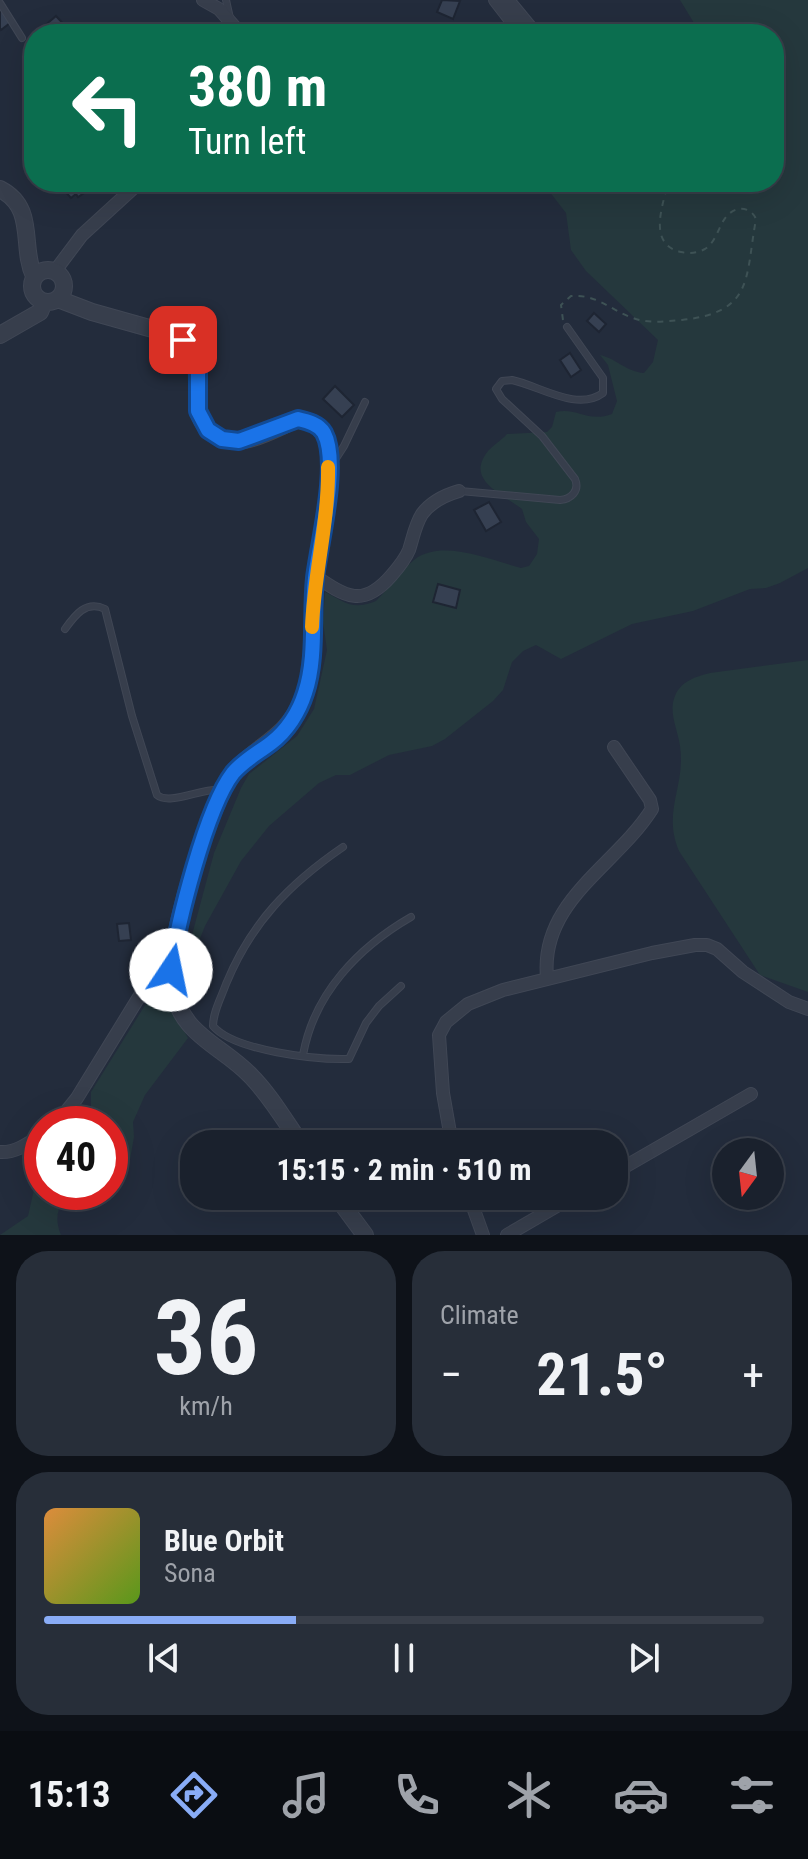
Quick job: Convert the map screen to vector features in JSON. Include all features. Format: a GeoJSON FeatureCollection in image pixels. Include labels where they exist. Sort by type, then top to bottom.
{"type":"FeatureCollection","features":[{"type":"Feature","properties":{"kind":"street"},"geometry":{"type":"LineString","coordinates":[[203,0],[219,9],[231,22]]}},
{"type":"Feature","properties":{"kind":"street"},"geometry":{"type":"LineString","coordinates":[[495,0],[513,24]]}},
{"type":"Feature","properties":{"kind":"street"},"geometry":{"type":"LineString","coordinates":[[508,0],[528,24]]}},
{"type":"Feature","properties":{"kind":"street"},"geometry":{"type":"LineString","coordinates":[[55,271],[82,235],[129,192]]}},
{"type":"Feature","properties":{"kind":"street"},"geometry":{"type":"LineString","coordinates":[[4,196],[24,215],[29,265],[34,276],[32,292],[183,340],[194,353],[198,372],[198,411],[208,430],[222,439],[239,441],[298,419],[319,427],[325,434],[328,469],[326,519],[315,576],[309,678],[300,706],[283,731],[245,761],[222,790],[185,902],[171,970],[174,993],[197,1034],[226,1046],[291,1130]]}},
{"type":"Feature","properties":{"kind":"street"},"geometry":{"type":"LineString","coordinates":[[0,335],[40,312],[63,291],[64,282],[55,271],[46,269],[34,276]]}},
{"type":"Feature","properties":{"kind":"street"},"geometry":{"type":"LineString","coordinates":[[315,576],[352,596],[377,591],[407,553],[423,514],[444,496],[459,491]]}},
{"type":"Feature","properties":{"kind":"street"},"geometry":{"type":"LineString","coordinates":[[547,977],[547,948],[564,910],[652,809],[650,800],[614,747]]}},
{"type":"Feature","properties":{"kind":"street"},"geometry":{"type":"LineString","coordinates":[[450,1130],[443,1093],[439,1035],[446,1022],[468,1004],[503,990],[652,953],[707,945],[717,949],[743,972],[789,1002],[808,1009]]}},
{"type":"Feature","properties":{"kind":"street"},"geometry":{"type":"LineString","coordinates":[[71,1106],[158,966],[173,955]]}},
{"type":"Feature","properties":{"kind":"street"},"geometry":{"type":"LineString","coordinates":[[628,1165],[751,1094]]}},
{"type":"Feature","properties":{"kind":"street"},"geometry":{"type":"LineString","coordinates":[[0,1152],[8,1153],[24,1147]]}},
{"type":"Feature","properties":{"kind":"street"},"geometry":{"type":"LineString","coordinates":[[346,1210],[365,1235]]}},
{"type":"Feature","properties":{"kind":"street"},"geometry":{"type":"LineString","coordinates":[[474,1210],[483,1235]]}},
{"type":"Feature","properties":{"kind":"street"},"geometry":{"type":"LineString","coordinates":[[507,1235],[550,1210]]}},
{"type":"Feature","properties":{"kind":"lane"},"geometry":{"type":"LineString","coordinates":[[226,0],[231,22]]}},
{"type":"Feature","properties":{"kind":"lane"},"geometry":{"type":"LineString","coordinates":[[0,3],[22,38]]}},
{"type":"Feature","properties":{"kind":"lane"},"geometry":{"type":"LineString","coordinates":[[459,491],[560,500],[568,499],[575,493],[575,479],[542,436],[502,399],[496,389],[502,381],[512,380],[575,400],[587,401],[603,393],[603,378],[567,327]]}},
{"type":"Feature","properties":{"kind":"lane"},"geometry":{"type":"LineString","coordinates":[[328,469],[344,446],[365,402]]}},
{"type":"Feature","properties":{"kind":"lane"},"geometry":{"type":"LineString","coordinates":[[65,629],[86,607],[92,605],[105,609],[132,716],[157,795],[167,800],[211,788],[222,790]]}},
{"type":"Feature","properties":{"kind":"lane"},"geometry":{"type":"LineString","coordinates":[[343,847],[306,873],[286,892],[247,943],[230,974],[213,1022],[216,1030],[226,1046],[349,1059],[366,1023],[401,986]]}},
{"type":"Feature","properties":{"kind":"lane"},"geometry":{"type":"LineString","coordinates":[[303,1055],[306,1035],[315,1013],[342,972],[379,937],[411,917]]}},
{"type":"Feature","properties":{"kind":"path"},"geometry":{"type":"LineString","coordinates":[[567,327],[560,310],[564,299],[571,296],[592,297],[648,322],[699,318],[733,305],[746,275],[756,219],[754,214],[748,209],[730,213],[708,247],[692,254],[677,251],[666,245],[658,229],[666,192]]}},
{"type":"Feature","properties":{"kind":"green space"},"geometry":{"type":"Polygon","coordinates":[[[680,0],[808,0],[808,568],[766,588],[750,589],[693,611],[632,624],[561,659],[536,645],[523,651],[512,662],[503,690],[493,701],[445,739],[432,746],[389,755],[350,775],[336,775],[319,783],[269,826],[241,861],[199,941],[201,980],[192,1006],[185,996],[181,976],[214,853],[249,774],[297,736],[314,709],[327,650],[323,622],[325,592],[344,602],[368,604],[376,601],[414,560],[438,551],[481,556],[521,568],[529,566],[537,554],[539,539],[526,522],[522,509],[485,481],[481,466],[486,453],[507,434],[547,432],[552,427],[556,412],[570,411],[596,417],[612,414],[617,401],[608,365],[600,355],[644,373],[653,362],[658,340],[586,271],[571,250],[566,213],[550,192],[784,192],[784,24],[694,23],[680,0]]]}},
{"type":"Feature","properties":{"kind":"green space"},"geometry":{"type":"Polygon","coordinates":[[[808,660],[808,992],[760,975],[679,851],[674,837],[673,811],[681,760],[673,702],[681,687],[699,676],[808,660]]]}},
{"type":"Feature","properties":{"kind":"green space"},"geometry":{"type":"Polygon","coordinates":[[[161,970],[169,1004],[188,1038],[145,1095],[133,1122],[134,1137],[128,1166],[128,1106],[91,1106],[91,1092],[157,986],[161,970]]]}},
{"type":"Feature","properties":{"kind":"green space"},"geometry":{"type":"Polygon","coordinates":[[[29,1210],[59,1210],[57,1220],[61,1235],[0,1235],[28,1216],[29,1210]]]}},
{"type":"Feature","properties":{"kind":"building"},"geometry":{"type":"Polygon","coordinates":[[[442,0],[460,1],[453,19],[437,12],[442,0]]]}},
{"type":"Feature","properties":{"kind":"building"},"geometry":{"type":"Polygon","coordinates":[[[0,7],[10,23],[1,30],[0,28],[0,7]]]}},
{"type":"Feature","properties":{"kind":"building"},"geometry":{"type":"Polygon","coordinates":[[[56,16],[63,24],[47,24],[56,16]]]}},
{"type":"Feature","properties":{"kind":"building"},"geometry":{"type":"Polygon","coordinates":[[[66,192],[86,192],[78,197],[76,194],[71,198],[66,192]]]}},
{"type":"Feature","properties":{"kind":"building"},"geometry":{"type":"Polygon","coordinates":[[[594,313],[606,324],[599,332],[587,321],[594,313]]]}},
{"type":"Feature","properties":{"kind":"building"},"geometry":{"type":"Polygon","coordinates":[[[570,353],[581,370],[571,377],[560,360],[570,353]]]}},
{"type":"Feature","properties":{"kind":"building"},"geometry":{"type":"Polygon","coordinates":[[[335,386],[354,405],[342,417],[323,399],[335,386]]]}},
{"type":"Feature","properties":{"kind":"building"},"geometry":{"type":"Polygon","coordinates":[[[489,502],[501,522],[486,531],[474,510],[489,502]]]}},
{"type":"Feature","properties":{"kind":"building"},"geometry":{"type":"Polygon","coordinates":[[[438,584],[460,590],[456,608],[433,602],[438,584]]]}},
{"type":"Feature","properties":{"kind":"building"},"geometry":{"type":"Polygon","coordinates":[[[129,923],[131,940],[119,941],[117,924],[129,923]]]}},
{"type":"Feature","properties":{"kind":"slow traffic"},"geometry":{"type":"LineString","coordinates":[[312,627],[315,576],[328,502],[328,467]]}},
{"type":"Feature","properties":{"kind":"route"},"geometry":{"type":"LineString","coordinates":[[171,970],[185,902],[222,790],[245,761],[283,731],[306,692],[311,662],[315,576],[329,486],[325,434],[308,421],[298,419],[239,441],[222,439],[208,430],[198,411],[198,372],[194,353],[183,340]]}}]}
